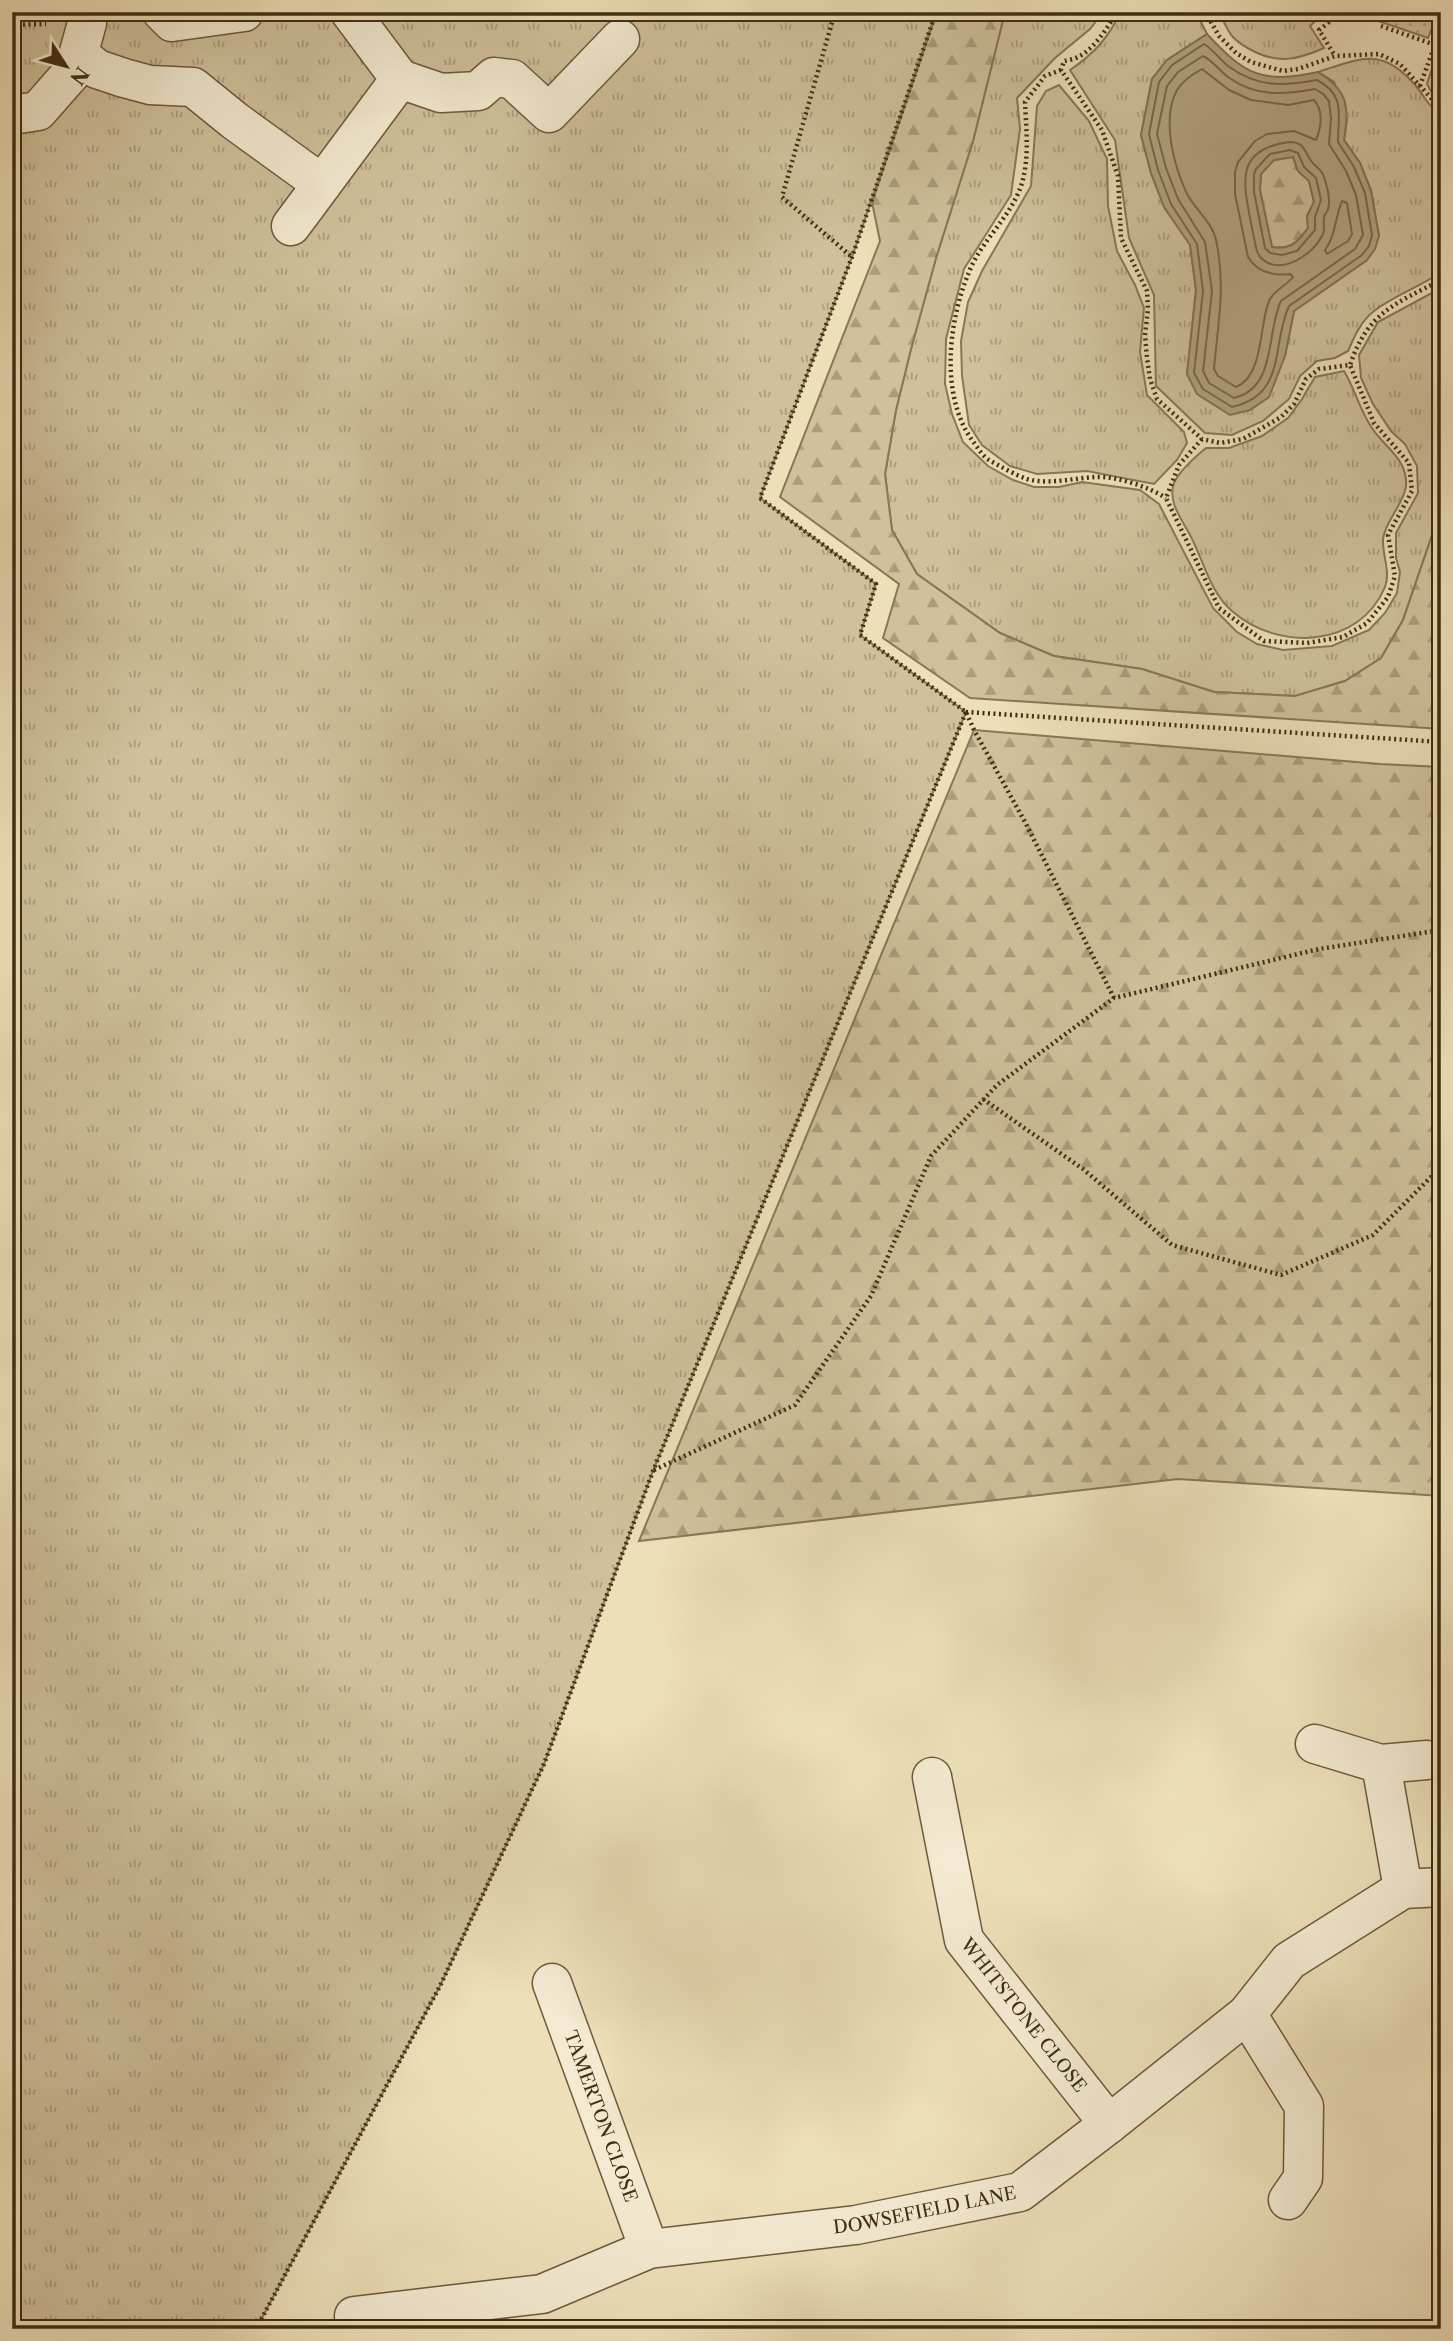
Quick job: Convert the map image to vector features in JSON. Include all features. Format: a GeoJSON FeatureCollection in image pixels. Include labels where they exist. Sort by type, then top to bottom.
{"type":"FeatureCollection","features":[{"type":"Feature","properties":{"kind":"street"},"geometry":{"type":"LineString","coordinates":[[162,12],[172,22],[244,12]]}},
{"type":"Feature","properties":{"kind":"street"},"geometry":{"type":"LineString","coordinates":[[351,12],[400,79],[441,93],[478,91],[494,77],[512,79],[549,113],[620,39]]}},
{"type":"Feature","properties":{"kind":"street"},"geometry":{"type":"LineString","coordinates":[[12,115],[38,111],[74,69],[83,38],[97,69],[150,85],[193,87],[322,184]]}},
{"type":"Feature","properties":{"kind":"street"},"geometry":{"type":"LineString","coordinates":[[290,226],[400,79]]}},
{"type":"Feature","properties":{"kind":"street"},"geometry":{"type":"LineString","coordinates":[[1315,1744],[1381,1764],[1427,1760]]}},
{"type":"Feature","properties":{"kind":"street"},"geometry":{"type":"LineString","coordinates":[[1381,1764],[1403,1889]]}},
{"type":"Feature","properties":{"kind":"street","name":"WHITSTONE CLOSE"},"geometry":{"type":"LineString","coordinates":[[932,1777],[964,1940],[1110,2124]]}},
{"type":"Feature","properties":{"kind":"street","name":"DOWSEFIELD LANE"},"geometry":{"type":"LineString","coordinates":[[354,2316],[542,2294],[649,2249],[856,2225],[1020,2192],[1247,2014],[1289,1961],[1403,1889],[1441,1887]]}},
{"type":"Feature","properties":{"kind":"street","name":"TAMERTON CLOSE"},"geometry":{"type":"LineString","coordinates":[[552,1983],[649,2249]]}},
{"type":"Feature","properties":{"kind":"street"},"geometry":{"type":"LineString","coordinates":[[1247,2014],[1304,2106],[1303,2178],[1288,2200]]}},
{"type":"Feature","properties":{"kind":"path"},"geometry":{"type":"LineString","coordinates":[[835,12],[782,197],[852,257]]}},
{"type":"Feature","properties":{"kind":"path"},"geometry":{"type":"LineString","coordinates":[[936,12],[852,257],[760,498],[876,584],[860,635],[966,712],[1114,998]]}},
{"type":"Feature","properties":{"kind":"path"},"geometry":{"type":"LineString","coordinates":[[1061,70],[1064,61],[1081,56],[1111,23],[1116,12]]}},
{"type":"Feature","properties":{"kind":"path"},"geometry":{"type":"LineString","coordinates":[[1205,12],[1219,36],[1236,53],[1251,62],[1283,71],[1298,69],[1335,56],[1379,54],[1399,64],[1441,109]]}},
{"type":"Feature","properties":{"kind":"path"},"geometry":{"type":"LineString","coordinates":[[1334,12],[1328,23],[1319,30],[1335,56]]}},
{"type":"Feature","properties":{"kind":"path"},"geometry":{"type":"LineString","coordinates":[[1381,26],[1441,47]]}},
{"type":"Feature","properties":{"kind":"path"},"geometry":{"type":"LineString","coordinates":[[1420,86],[1441,28]]}},
{"type":"Feature","properties":{"kind":"path"},"geometry":{"type":"LineString","coordinates":[[1061,70],[1102,130],[1118,176],[1121,238],[1147,291],[1147,358],[1157,400],[1202,439],[1220,443],[1243,439],[1281,417],[1294,404],[1306,379],[1319,369],[1350,365]]}},
{"type":"Feature","properties":{"kind":"path"},"geometry":{"type":"LineString","coordinates":[[1061,70],[1045,76],[1025,102],[1027,149],[1022,185],[1012,207],[970,269],[954,314],[950,349],[953,392],[965,432],[986,458],[1027,479],[1049,482],[1100,477],[1151,488],[1166,498],[1219,608],[1264,641],[1307,643],[1342,637],[1367,623],[1388,597],[1395,576],[1388,536],[1412,491],[1409,463],[1374,423],[1350,365],[1358,342],[1386,309],[1441,280]]}},
{"type":"Feature","properties":{"kind":"path"},"geometry":{"type":"LineString","coordinates":[[1166,498],[1179,465],[1202,439]]}},
{"type":"Feature","properties":{"kind":"path"},"geometry":{"type":"LineString","coordinates":[[966,712],[1441,742]]}},
{"type":"Feature","properties":{"kind":"path"},"geometry":{"type":"LineString","coordinates":[[256,2329],[440,1986],[544,1764],[653,1471],[966,712]]}},
{"type":"Feature","properties":{"kind":"path"},"geometry":{"type":"LineString","coordinates":[[653,1471],[796,1405],[871,1296],[930,1156],[997,1085],[1114,998],[1319,949],[1441,930]]}},
{"type":"Feature","properties":{"kind":"path"},"geometry":{"type":"LineString","coordinates":[[983,1099],[1083,1169],[1172,1245],[1282,1275],[1373,1236],[1436,1172],[1441,1163]]}},
{"type":"Feature","properties":{"kind":"green space"},"geometry":{"type":"Polygon","coordinates":[[[12,12],[936,12],[852,257],[760,498],[876,584],[860,635],[966,712],[653,1471],[544,1764],[440,1986],[256,2329],[12,2329],[12,12]]]}},
{"type":"Feature","properties":{"kind":"green space"},"geometry":{"type":"Polygon","coordinates":[[[937,12],[1005,12],[973,141],[911,349],[896,410],[885,474],[892,530],[917,574],[1000,633],[1054,656],[1142,669],[1214,692],[1295,696],[1345,681],[1381,658],[1403,620],[1441,509],[1441,729],[970,698],[883,638],[899,584],[780,497],[880,241],[872,202],[937,12]]]}},
{"type":"Feature","properties":{"kind":"green space"},"geometry":{"type":"Polygon","coordinates":[[[1005,12],[1103,12],[1090,29],[1055,58],[1017,98],[1020,129],[1011,195],[964,269],[946,339],[945,384],[952,414],[963,442],[988,466],[1013,480],[1034,487],[1059,487],[1082,482],[1140,490],[1159,504],[1213,608],[1237,632],[1257,644],[1283,650],[1332,646],[1369,630],[1385,613],[1397,593],[1400,572],[1396,558],[1396,533],[1418,493],[1417,466],[1405,444],[1391,431],[1373,404],[1361,378],[1359,355],[1378,322],[1441,288],[1441,509],[1403,620],[1381,658],[1345,681],[1295,696],[1214,692],[1142,669],[1054,656],[1000,633],[917,574],[892,530],[885,474],[896,410],[936,258],[973,141],[1005,12]]]}},
{"type":"Feature","properties":{"kind":"green space"},"geometry":{"type":"Polygon","coordinates":[[[1121,12],[1196,12],[1207,34],[1167,60],[1152,79],[1141,135],[1164,207],[1190,244],[1196,290],[1187,374],[1285,356],[1294,311],[1367,260],[1379,236],[1371,190],[1360,163],[1344,140],[1347,119],[1334,82],[1318,72],[1359,60],[1381,60],[1404,73],[1429,104],[1441,114],[1441,272],[1374,311],[1362,324],[1348,351],[1335,358],[1317,361],[1300,376],[1289,399],[1263,421],[1232,435],[1205,433],[1156,386],[1154,295],[1129,238],[1115,140],[1070,70],[1100,45],[1121,12]]]}},
{"type":"Feature","properties":{"kind":"green space"},"geometry":{"type":"Polygon","coordinates":[[[1219,12],[1325,12],[1310,26],[1324,48],[1290,59],[1264,56],[1234,39],[1219,12]]]}},
{"type":"Feature","properties":{"kind":"green space"},"geometry":{"type":"Polygon","coordinates":[[[1352,12],[1438,12],[1428,38],[1352,12]]]}},
{"type":"Feature","properties":{"kind":"green space"},"geometry":{"type":"Polygon","coordinates":[[[1438,50],[1441,51],[1441,100],[1432,93],[1427,84],[1438,50]]]}},
{"type":"Feature","properties":{"kind":"green space"},"geometry":{"type":"Polygon","coordinates":[[[1059,85],[1089,121],[1107,159],[1108,206],[1117,251],[1144,308],[1140,352],[1147,395],[1184,432],[1187,443],[1177,460],[1154,484],[1087,471],[1037,474],[1010,466],[982,445],[969,425],[962,376],[961,341],[968,302],[982,271],[1031,186],[1037,106],[1046,91],[1059,85]]]}},
{"type":"Feature","properties":{"kind":"green space"},"geometry":{"type":"Polygon","coordinates":[[[1293,157],[1298,171],[1309,181],[1314,202],[1307,216],[1308,228],[1293,244],[1272,247],[1260,190],[1261,174],[1274,160],[1293,157]]]}},
{"type":"Feature","properties":{"kind":"green space"},"geometry":{"type":"Polygon","coordinates":[[[1344,371],[1368,421],[1400,461],[1406,477],[1405,493],[1384,532],[1387,581],[1373,607],[1356,623],[1337,632],[1316,637],[1271,633],[1250,624],[1232,611],[1218,595],[1177,511],[1172,490],[1184,469],[1206,448],[1229,448],[1262,436],[1288,418],[1315,377],[1344,371]]]}},
{"type":"Feature","properties":{"kind":"green space"},"geometry":{"type":"Polygon","coordinates":[[[974,730],[1441,767],[1441,1496],[1178,1479],[639,1541],[974,730]]]}},
{"type":"Feature","properties":{"kind":"water"},"geometry":{"type":"Polygon","coordinates":[[[1207,34],[1232,59],[1256,73],[1282,77],[1318,72],[1328,79],[1336,86],[1344,101],[1344,140],[1360,163],[1371,191],[1379,236],[1375,249],[1367,260],[1294,311],[1285,356],[1269,397],[1250,410],[1230,415],[1197,394],[1187,374],[1196,290],[1190,245],[1164,207],[1141,135],[1152,79],[1167,60],[1207,34]],[[1293,157],[1274,160],[1261,174],[1260,190],[1272,247],[1293,244],[1308,228],[1307,216],[1314,202],[1309,181],[1298,171],[1293,157]]]}}]}
